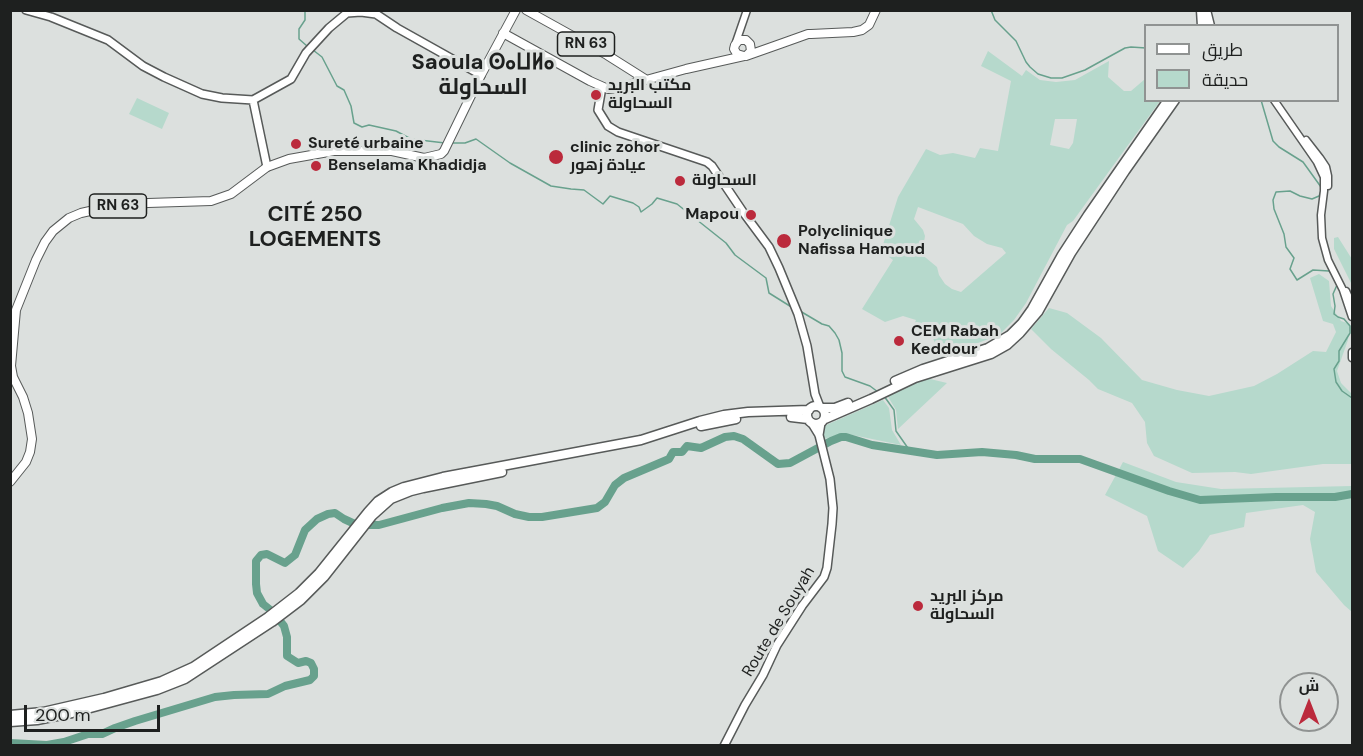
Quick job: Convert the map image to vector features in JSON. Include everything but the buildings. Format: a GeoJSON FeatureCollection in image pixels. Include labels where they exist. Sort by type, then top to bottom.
{"type":"FeatureCollection","features":[{"type":"Feature","properties":{"kind":"highway"},"geometry":{"type":"LineString","coordinates":[[814,412],[816,424],[917,371],[988,348],[1003,340],[1022,323],[1032,309],[1062,255],[1088,215],[1167,102]]}},
{"type":"Feature","properties":{"kind":"highway"},"geometry":{"type":"LineString","coordinates":[[886,389],[991,354],[1007,345],[1020,333],[1038,312],[1071,253],[1174,102]]}},
{"type":"Feature","properties":{"kind":"highway"},"geometry":{"type":"LineString","coordinates":[[814,412],[870,397]]}},
{"type":"Feature","properties":{"kind":"highway"},"geometry":{"type":"LineString","coordinates":[[10,722],[37,720],[72,713],[167,687],[194,674],[270,620],[311,582],[370,514],[378,501],[405,487],[641,440],[724,415],[748,412],[814,412],[825,414],[823,421]]}},
{"type":"Feature","properties":{"kind":"highway"},"geometry":{"type":"LineString","coordinates":[[10,715],[63,708],[171,678],[270,620]]}},
{"type":"Feature","properties":{"kind":"main road"},"geometry":{"type":"LineString","coordinates":[[26,10],[51,17],[108,40],[143,66],[164,78],[202,94],[222,98],[254,100],[291,80],[306,53],[328,28],[347,13],[376,12],[396,28],[481,75]]}},
{"type":"Feature","properties":{"kind":"main road","name":"RN 63"},"geometry":{"type":"LineString","coordinates":[[10,482],[26,462],[32,439],[28,413],[13,377],[13,328],[16,310],[36,260],[53,231],[69,218],[100,208],[148,203],[211,201],[231,194],[267,167],[289,159],[334,151],[392,151],[424,158],[441,154],[516,10]]}},
{"type":"Feature","properties":{"kind":"main road","name":"RN 63"},"geometry":{"type":"LineString","coordinates":[[526,10],[645,79]]}},
{"type":"Feature","properties":{"kind":"main road"},"geometry":{"type":"LineString","coordinates":[[503,33],[608,89],[745,56],[815,33],[862,30],[868,25],[876,10]]}},
{"type":"Feature","properties":{"kind":"main road"},"geometry":{"type":"LineString","coordinates":[[727,60],[740,39],[761,45],[780,44]]}},
{"type":"Feature","properties":{"kind":"main road"},"geometry":{"type":"LineString","coordinates":[[735,45],[737,54],[745,56],[750,53],[751,48],[747,40]]}},
{"type":"Feature","properties":{"kind":"main road","name":"Route de Souyah"},"geometry":{"type":"LineString","coordinates":[[602,87],[598,110],[608,126],[618,132],[707,162],[712,166],[769,247],[794,303],[807,346],[815,394],[814,412],[830,479],[833,508],[827,568],[824,577],[777,645],[724,746]]}},
{"type":"Feature","properties":{"kind":"main road"},"geometry":{"type":"LineString","coordinates":[[254,100],[267,167]]}},
{"type":"Feature","properties":{"kind":"main road","name":"Route de Souyah"},"geometry":{"type":"LineString","coordinates":[[819,435],[823,421]]}},
{"type":"Feature","properties":{"kind":"street"},"geometry":{"type":"LineString","coordinates":[[735,45],[747,10]]}},
{"type":"Feature","properties":{"kind":"street"},"geometry":{"type":"LineString","coordinates":[[740,32],[747,40]]}},
{"type":"Feature","properties":{"kind":"street"},"geometry":{"type":"LineString","coordinates":[[1275,102],[1317,162],[1324,177],[1322,238],[1353,318]]}},
{"type":"Feature","properties":{"kind":"street"},"geometry":{"type":"LineString","coordinates":[[1280,102],[1326,167],[1328,181],[1325,216],[1326,240],[1331,257],[1353,304]]}},
{"type":"Feature","properties":{"kind":"street"},"geometry":{"type":"LineString","coordinates":[[1353,352],[1353,358]]}},
{"type":"Feature","properties":{"kind":"green space"},"geometry":{"type":"Polygon","coordinates":[[[988,51],[1022,76],[1026,70],[1040,80],[1056,82],[1075,80],[1109,61],[1108,77],[1124,91],[1131,91],[1144,80],[1144,102],[1159,102],[1073,221],[1067,225],[1026,303],[1014,320],[999,335],[941,357],[929,329],[914,325],[916,320],[903,316],[885,322],[862,309],[893,260],[881,251],[898,197],[926,149],[940,155],[953,153],[975,158],[980,148],[998,151],[1011,81],[981,66],[988,51]],[[1055,119],[1050,145],[1069,149],[1073,143],[1077,119],[1055,119]],[[918,207],[914,219],[925,236],[920,253],[937,267],[945,284],[961,292],[1006,253],[1002,248],[987,244],[974,236],[963,224],[918,207]]]}},
{"type":"Feature","properties":{"kind":"green space"},"geometry":{"type":"Polygon","coordinates":[[[137,98],[169,113],[162,129],[129,114],[137,98]]]}},
{"type":"Feature","properties":{"kind":"green space"},"geometry":{"type":"Polygon","coordinates":[[[1338,237],[1352,259],[1352,285],[1334,249],[1334,238],[1338,237]]]}},
{"type":"Feature","properties":{"kind":"green space"},"geometry":{"type":"Polygon","coordinates":[[[1319,274],[1329,281],[1331,306],[1341,321],[1350,324],[1348,340],[1337,371],[1341,383],[1352,394],[1352,464],[1323,464],[1251,474],[1192,473],[1154,456],[1147,443],[1145,422],[1132,403],[1098,389],[1031,329],[1049,308],[1067,313],[1101,338],[1142,380],[1209,396],[1254,386],[1313,351],[1326,352],[1336,332],[1333,324],[1323,321],[1310,278],[1319,274]]]}},
{"type":"Feature","properties":{"kind":"green space"},"geometry":{"type":"Polygon","coordinates":[[[926,378],[947,383],[898,429],[896,410],[887,395],[926,378]]]}},
{"type":"Feature","properties":{"kind":"green space"},"geometry":{"type":"Polygon","coordinates":[[[883,400],[889,408],[892,430],[901,445],[843,433],[824,439],[824,426],[883,400]]]}},
{"type":"Feature","properties":{"kind":"green space"},"geometry":{"type":"Polygon","coordinates":[[[1123,462],[1176,482],[1221,489],[1352,486],[1352,612],[1316,572],[1310,539],[1315,512],[1303,505],[1246,513],[1244,527],[1210,535],[1183,568],[1158,551],[1147,516],[1105,495],[1123,462]]]}},
{"type":"Feature","properties":{"kind":"waterway"},"geometry":{"type":"LineString","coordinates":[[305,10],[305,20],[299,29],[299,39],[307,46]]}},
{"type":"Feature","properties":{"kind":"waterway"},"geometry":{"type":"LineString","coordinates":[[991,10],[995,20],[1016,41],[1030,67],[1038,74],[1051,78],[1062,78],[1085,70],[1125,48],[1144,48]]}},
{"type":"Feature","properties":{"kind":"waterway"},"geometry":{"type":"LineString","coordinates":[[313,50],[322,57],[337,86],[344,90],[351,106],[354,123],[362,127],[369,125],[396,131],[411,139],[445,143]]}},
{"type":"Feature","properties":{"kind":"waterway"},"geometry":{"type":"LineString","coordinates":[[1262,102],[1273,141],[1303,162],[1321,187]]}},
{"type":"Feature","properties":{"kind":"waterway"},"geometry":{"type":"LineString","coordinates":[[452,143],[465,143],[476,139],[510,163],[551,186],[584,190],[603,204],[610,196],[633,203],[639,207],[641,212],[657,198],[677,204],[726,243],[735,255],[766,278],[769,293],[793,308]]}},
{"type":"Feature","properties":{"kind":"waterway"},"geometry":{"type":"LineString","coordinates":[[1321,191],[1319,196],[1312,199],[1290,191],[1276,192],[1273,200],[1274,209],[1284,234],[1286,247],[1294,258],[1290,269],[1297,280],[1313,270],[1329,271],[1333,276]]}},
{"type":"Feature","properties":{"kind":"waterway"},"geometry":{"type":"LineString","coordinates":[[1337,285],[1333,294],[1334,314],[1344,319],[1350,326],[1350,333],[1339,351],[1339,361],[1334,369],[1336,382],[1342,391],[1352,398]]}},
{"type":"Feature","properties":{"kind":"waterway"},"geometry":{"type":"LineString","coordinates":[[800,311],[829,326],[835,333],[842,353],[842,371],[845,377],[870,386],[878,392]]}},
{"type":"Feature","properties":{"kind":"waterway"},"geometry":{"type":"LineString","coordinates":[[884,396],[894,410],[896,431],[910,451]]}},
{"type":"Feature","properties":{"kind":"waterway"},"geometry":{"type":"LineString","coordinates":[[10,743],[47,745],[64,742],[88,734],[102,734],[135,721],[215,697],[268,694],[285,686],[310,680],[314,676],[311,663],[306,661],[298,663],[287,656],[287,637],[284,626],[263,604],[257,593],[256,561],[261,555],[267,554],[285,563],[295,555],[305,530],[317,519],[328,514],[335,513],[357,525],[379,525],[469,503],[497,506],[529,517],[597,508],[605,502],[615,485],[624,478],[669,459],[673,452],[682,452],[687,446],[701,448],[725,437],[734,436],[743,439],[778,464],[790,463],[831,441],[846,437],[872,445],[937,455],[982,452],[1035,459],[1080,459],[1200,500],[1335,497],[1352,494]]}},
{"type":"Feature","properties":{"kind":"place","name":"مكتب البريد السحاولة"},"geometry":{"type":"Point","coordinates":[596,95]}},
{"type":"Feature","properties":{"kind":"place","name":"Sureté urbaine"},"geometry":{"type":"Point","coordinates":[296,144]}},
{"type":"Feature","properties":{"kind":"place","name":"clinic zohor عيادة زهور"},"geometry":{"type":"Point","coordinates":[556,157]}},
{"type":"Feature","properties":{"kind":"place","name":"Benselama Khadidja"},"geometry":{"type":"Point","coordinates":[316,166]}},
{"type":"Feature","properties":{"kind":"place","name":"السحاولة"},"geometry":{"type":"Point","coordinates":[680,181]}},
{"type":"Feature","properties":{"kind":"place","name":"Mapou"},"geometry":{"type":"Point","coordinates":[751,215]}},
{"type":"Feature","properties":{"kind":"place","name":"Polyclinique Nafissa Hamoud"},"geometry":{"type":"Point","coordinates":[784,241]}},
{"type":"Feature","properties":{"kind":"place","name":"CEM Rabah Keddour"},"geometry":{"type":"Point","coordinates":[899,341]}},
{"type":"Feature","properties":{"kind":"place","name":"مركز البريد السحاولة"},"geometry":{"type":"Point","coordinates":[918,606]}},
{"type":"Feature","properties":{"kind":"district","name":"Saoula ⵙⴰⵡⵍⴰ السحاولة"},"geometry":{"type":"Point","coordinates":[483,76]}},
{"type":"Feature","properties":{"kind":"district","name":"CITÉ 250 LOGEMENTS"},"geometry":{"type":"Point","coordinates":[315,228]}}]}
